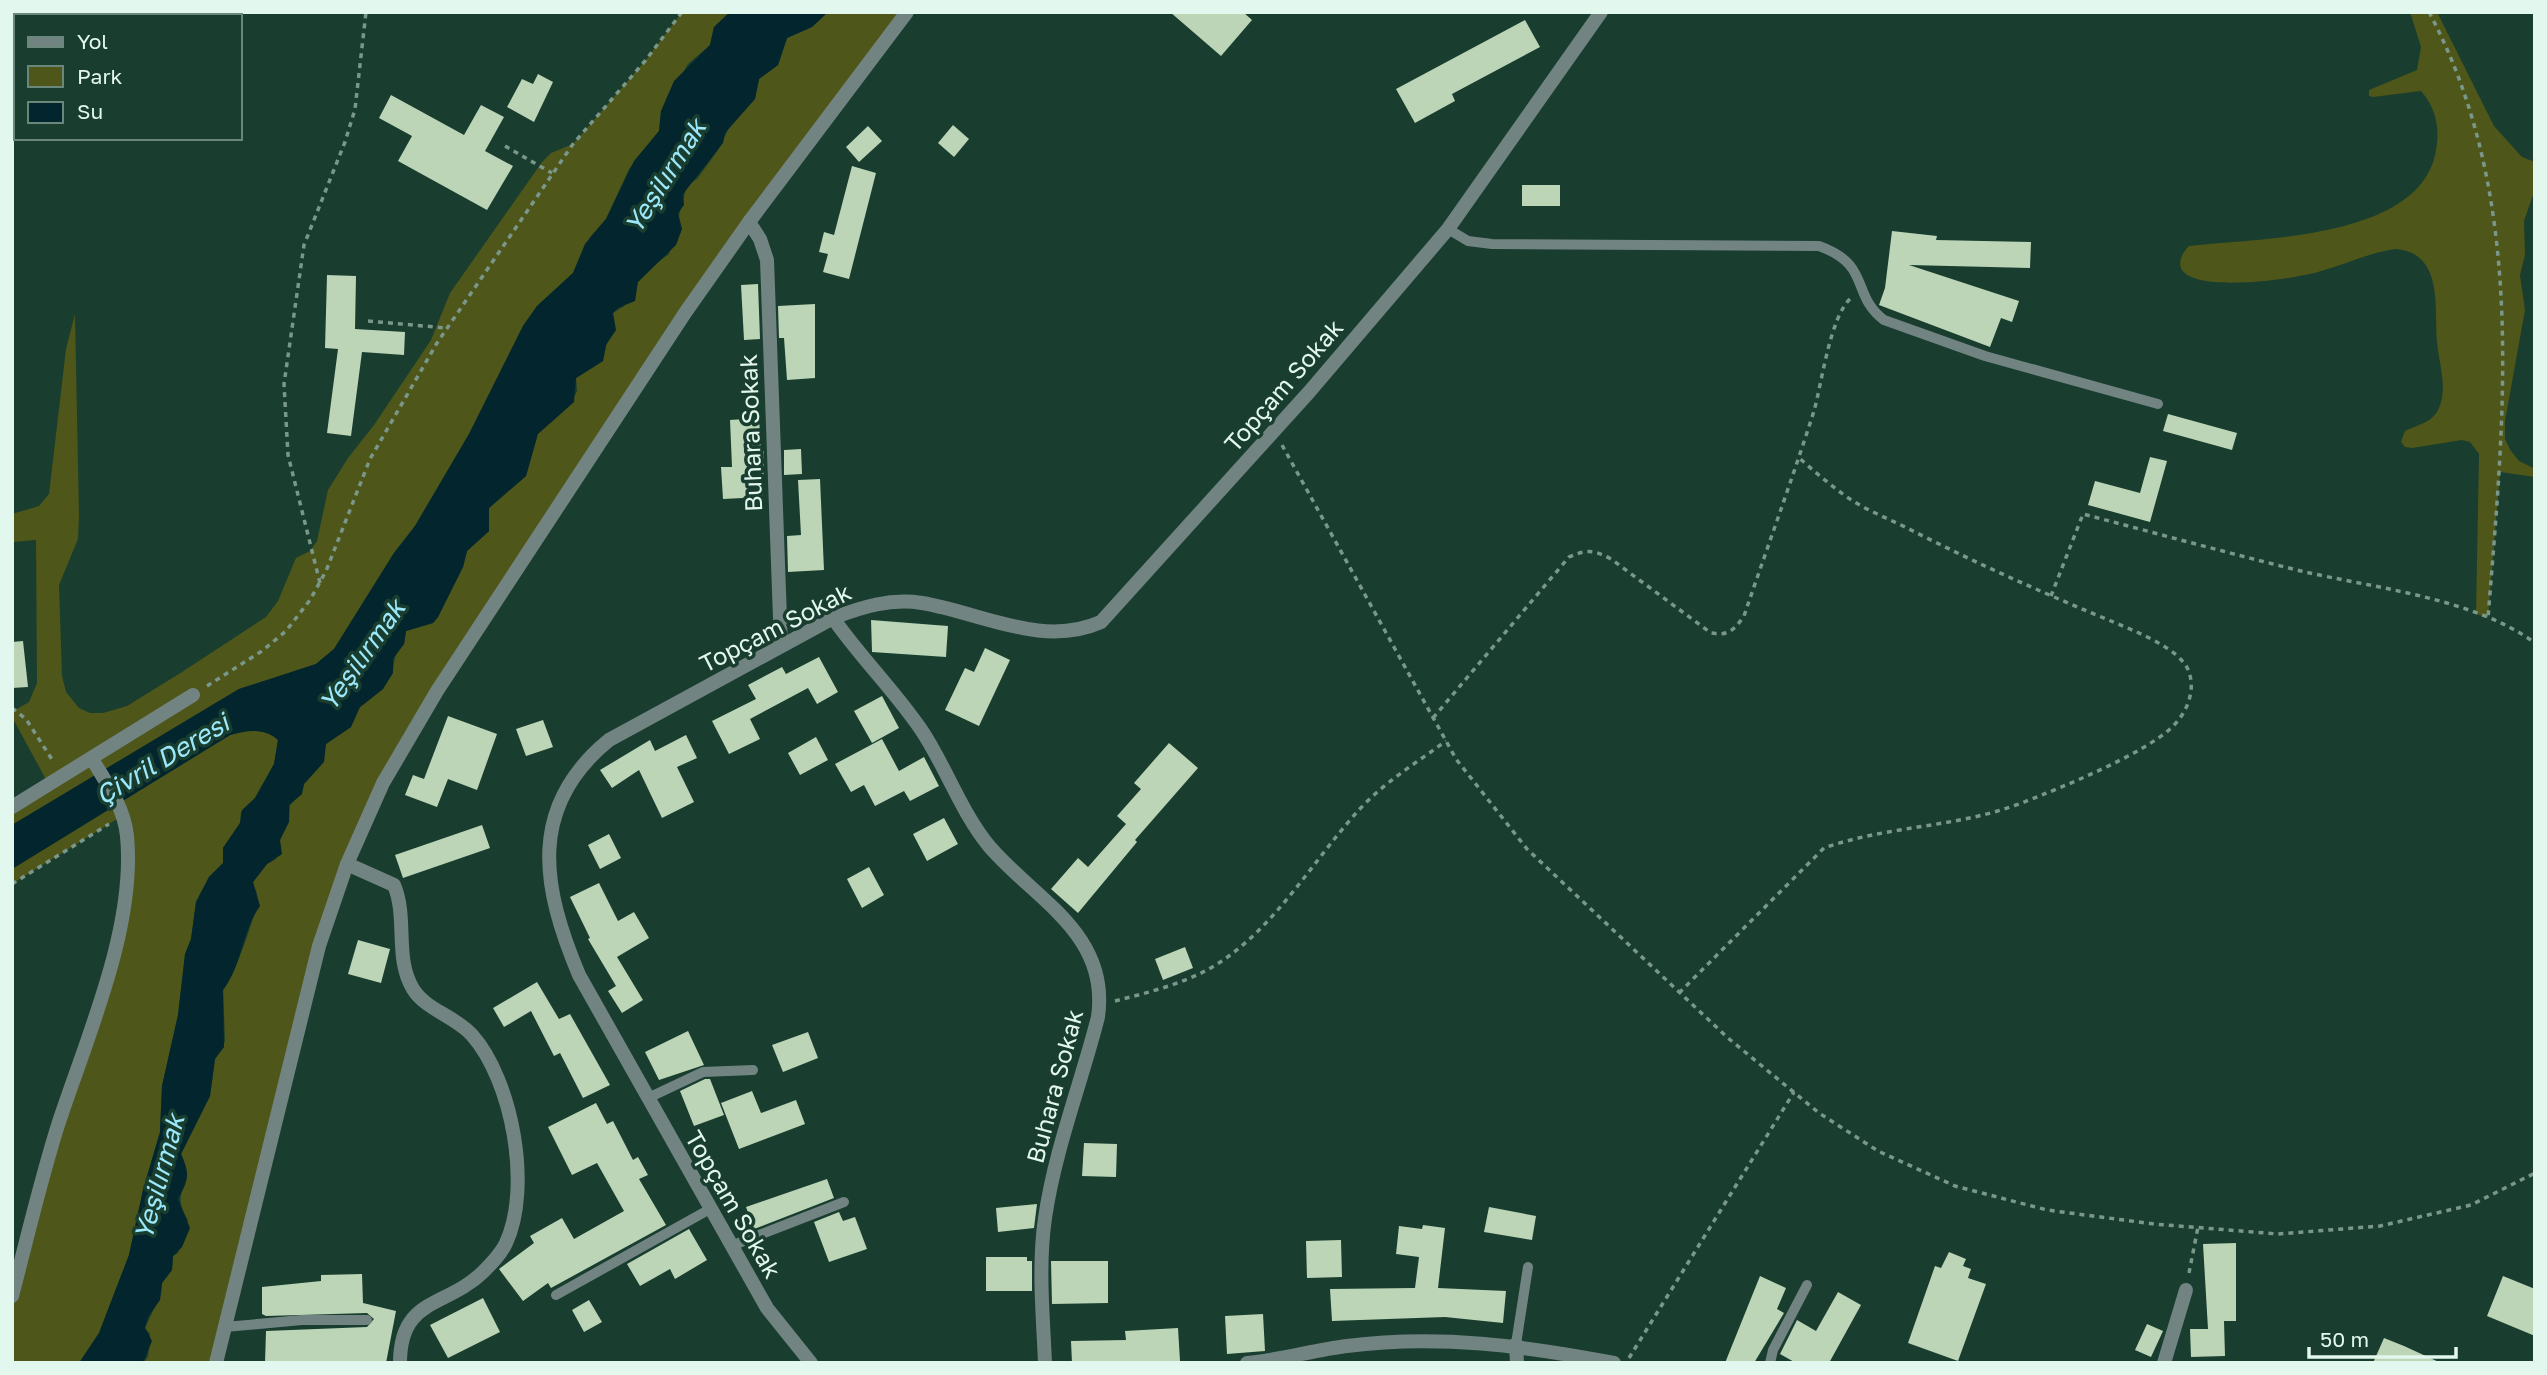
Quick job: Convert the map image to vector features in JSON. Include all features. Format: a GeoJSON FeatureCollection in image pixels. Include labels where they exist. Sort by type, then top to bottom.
{"type":"FeatureCollection","features":[{"type":"Feature","properties":{"kind":"street"},"geometry":{"type":"LineString","coordinates":[[216,1363],[319,946],[347,864],[383,783],[438,691],[550,524],[685,313],[749,222],[907,12]]}},
{"type":"Feature","properties":{"kind":"street","name":"Topçam Sokak"},"geometry":{"type":"LineString","coordinates":[[811,1363],[767,1308],[579,975],[563,938],[550,878],[548,852],[552,826],[570,778],[586,758],[610,740],[833,618],[870,604],[922,603],[1042,632],[1065,633],[1101,622],[1274,431],[1448,229],[1601,12]]}},
{"type":"Feature","properties":{"kind":"street","name":"Buhara Sokak"},"geometry":{"type":"LineString","coordinates":[[749,222],[760,239],[767,260],[781,646]]}},
{"type":"Feature","properties":{"kind":"street","name":"Buhara Sokak"},"geometry":{"type":"LineString","coordinates":[[833,618],[923,733],[988,845],[1049,900],[1075,930],[1098,979],[1100,1005],[1058,1154],[1045,1217],[1041,1273],[1045,1363]]}},
{"type":"Feature","properties":{"kind":"street"},"geometry":{"type":"LineString","coordinates":[[12,807],[194,695]]}},
{"type":"Feature","properties":{"kind":"street"},"geometry":{"type":"LineString","coordinates":[[12,1296],[43,1172],[117,931],[125,892],[127,851],[121,809],[92,759]]}},
{"type":"Feature","properties":{"kind":"street"},"geometry":{"type":"LineString","coordinates":[[347,864],[394,885],[407,976],[422,999],[458,1022],[482,1048],[496,1074],[514,1142],[515,1202],[506,1245],[474,1281],[414,1317],[403,1329],[400,1363]]}},
{"type":"Feature","properties":{"kind":"street"},"geometry":{"type":"LineString","coordinates":[[2164,1363],[2186,1290]]}},
{"type":"Feature","properties":{"kind":"street"},"geometry":{"type":"LineString","coordinates":[[1247,1363],[1347,1346],[1472,1340],[1614,1363]]}},
{"type":"Feature","properties":{"kind":"street"},"geometry":{"type":"LineString","coordinates":[[1516,1345],[1517,1363]]}},
{"type":"Feature","properties":{"kind":"lane"},"geometry":{"type":"LineString","coordinates":[[1448,229],[1468,240],[1492,244],[1819,246],[1840,253],[1853,265],[1873,311],[1884,320],[1985,356],[2158,404]]}},
{"type":"Feature","properties":{"kind":"lane"},"geometry":{"type":"LineString","coordinates":[[648,1098],[703,1072],[753,1070]]}},
{"type":"Feature","properties":{"kind":"lane"},"geometry":{"type":"LineString","coordinates":[[731,1246],[844,1202]]}},
{"type":"Feature","properties":{"kind":"lane"},"geometry":{"type":"LineString","coordinates":[[556,1295],[710,1209]]}},
{"type":"Feature","properties":{"kind":"lane"},"geometry":{"type":"LineString","coordinates":[[1516,1345],[1528,1267]]}},
{"type":"Feature","properties":{"kind":"lane"},"geometry":{"type":"LineString","coordinates":[[1770,1363],[1773,1350],[1807,1285]]}},
{"type":"Feature","properties":{"kind":"lane"},"geometry":{"type":"LineString","coordinates":[[225,1327],[289,1321],[367,1320]]}},
{"type":"Feature","properties":{"kind":"path"},"geometry":{"type":"LineString","coordinates":[[320,583],[288,455],[284,384],[304,245],[345,142],[355,109],[366,12]]}},
{"type":"Feature","properties":{"kind":"path"},"geometry":{"type":"LineString","coordinates":[[194,695],[262,651],[286,631],[320,583],[370,459],[447,328],[573,144],[637,70],[682,12]]}},
{"type":"Feature","properties":{"kind":"path"},"geometry":{"type":"LineString","coordinates":[[2429,12],[2458,78],[2486,173],[2500,266],[2503,354],[2500,471],[2488,618]]}},
{"type":"Feature","properties":{"kind":"path"},"geometry":{"type":"LineString","coordinates":[[505,146],[552,173]]}},
{"type":"Feature","properties":{"kind":"path"},"geometry":{"type":"LineString","coordinates":[[1433,718],[1569,557],[1583,550],[1594,550],[1611,559],[1711,634],[1724,635],[1735,629],[1744,616],[1798,457],[1844,305],[1864,290]]}},
{"type":"Feature","properties":{"kind":"path"},"geometry":{"type":"LineString","coordinates":[[368,321],[447,328]]}},
{"type":"Feature","properties":{"kind":"path"},"geometry":{"type":"LineString","coordinates":[[1274,431],[1456,759],[1527,849],[1679,993],[1794,1092],[1819,1113],[1878,1151],[1955,1186],[2047,1210],[2278,1234],[2380,1226],[2471,1205],[2535,1173]]}},
{"type":"Feature","properties":{"kind":"path"},"geometry":{"type":"LineString","coordinates":[[1679,993],[1824,848],[1853,837],[1964,821],[2022,803],[2102,768],[2172,728],[2189,704],[2189,670],[2168,649],[1997,573],[1848,498],[1798,457]]}},
{"type":"Feature","properties":{"kind":"path"},"geometry":{"type":"LineString","coordinates":[[2051,596],[2083,514],[2300,570],[2434,601],[2514,628],[2535,643]]}},
{"type":"Feature","properties":{"kind":"path"},"geometry":{"type":"LineString","coordinates":[[12,708],[26,719],[63,776]]}},
{"type":"Feature","properties":{"kind":"path"},"geometry":{"type":"LineString","coordinates":[[1100,1005],[1153,991],[1207,970],[1239,947],[1265,924],[1361,808],[1400,774],[1446,741]]}},
{"type":"Feature","properties":{"kind":"path"},"geometry":{"type":"LineString","coordinates":[[12,884],[121,809]]}},
{"type":"Feature","properties":{"kind":"path"},"geometry":{"type":"LineString","coordinates":[[1626,1363],[1794,1092]]}},
{"type":"Feature","properties":{"kind":"path"},"geometry":{"type":"LineString","coordinates":[[2186,1290],[2198,1227]]}},
{"type":"Feature","properties":{"kind":"green space"},"geometry":{"type":"Polygon","coordinates":[[[682,12],[730,12],[714,27],[710,45],[688,64],[661,111],[659,131],[629,169],[606,219],[590,237],[573,273],[537,306],[523,326],[469,434],[415,526],[394,553],[334,649],[316,664],[239,689],[12,825],[12,807],[49,785],[12,717],[15,710],[29,702],[37,683],[36,540],[12,542],[12,514],[39,506],[49,494],[66,349],[75,314],[79,516],[78,539],[59,585],[62,676],[66,692],[79,708],[90,713],[103,713],[127,706],[266,617],[278,601],[296,558],[310,551],[317,541],[328,490],[431,340],[450,293],[542,162],[551,153],[573,144],[645,61],[682,12]]]}},
{"type":"Feature","properties":{"kind":"green space"},"geometry":{"type":"Polygon","coordinates":[[[828,12],[907,12],[749,222],[437,691],[347,864],[216,1363],[143,1363],[148,1357],[150,1334],[145,1328],[161,1294],[162,1283],[172,1270],[173,1256],[178,1253],[188,1220],[181,1201],[186,1175],[181,1154],[210,1096],[215,1059],[225,1041],[223,990],[238,960],[253,918],[257,896],[253,882],[267,864],[276,859],[282,831],[289,822],[290,805],[320,766],[326,744],[351,727],[359,708],[383,689],[393,669],[396,652],[404,644],[406,631],[433,623],[438,617],[463,567],[467,551],[489,531],[489,508],[526,476],[537,434],[570,405],[577,391],[576,378],[603,361],[613,313],[624,306],[638,282],[651,267],[669,254],[687,185],[697,179],[718,150],[731,124],[755,99],[759,79],[778,65],[787,38],[812,27],[828,12]]]}},
{"type":"Feature","properties":{"kind":"green space"},"geometry":{"type":"Polygon","coordinates":[[[2410,12],[2437,12],[2494,126],[2522,157],[2535,162],[2535,189],[2524,221],[2525,255],[2520,275],[2525,310],[2505,421],[2505,439],[2519,461],[2535,469],[2535,477],[2500,472],[2488,618],[2476,614],[2479,454],[2470,442],[2462,440],[2412,448],[2405,447],[2401,442],[2405,431],[2434,416],[2441,404],[2442,377],[2435,298],[2429,271],[2422,260],[2411,252],[2395,249],[2306,275],[2268,281],[2225,283],[2191,277],[2182,270],[2180,264],[2189,246],[2293,236],[2333,229],[2370,218],[2401,202],[2424,180],[2436,150],[2437,134],[2436,119],[2426,98],[2421,91],[2369,96],[2369,90],[2417,70],[2421,47],[2410,12]]]}},
{"type":"Feature","properties":{"kind":"green space"},"geometry":{"type":"Polygon","coordinates":[[[249,730],[270,733],[278,740],[274,764],[255,798],[241,812],[240,823],[223,848],[223,863],[209,877],[196,902],[191,939],[185,955],[178,1015],[162,1086],[160,1132],[143,1190],[129,1255],[99,1333],[79,1363],[12,1363],[12,1296],[106,976],[125,892],[122,816],[12,884],[12,869],[230,735],[249,730]]]}},
{"type":"Feature","properties":{"kind":"water"},"geometry":{"type":"Polygon","coordinates":[[[730,12],[828,12],[812,27],[787,38],[778,65],[759,79],[755,99],[725,133],[723,143],[683,194],[684,205],[678,213],[682,229],[676,245],[638,282],[635,301],[613,313],[616,330],[606,345],[603,361],[576,378],[574,402],[538,434],[526,476],[489,508],[489,531],[467,551],[463,567],[438,617],[433,623],[406,631],[404,644],[393,659],[393,673],[383,689],[360,707],[351,727],[326,744],[324,762],[304,784],[302,794],[289,805],[289,822],[280,840],[282,854],[267,864],[253,882],[260,906],[223,990],[224,1047],[215,1059],[210,1096],[181,1154],[187,1176],[178,1199],[190,1228],[182,1247],[173,1256],[172,1270],[162,1283],[160,1300],[148,1317],[145,1328],[152,1341],[143,1363],[79,1363],[99,1333],[129,1255],[143,1190],[160,1132],[162,1086],[178,1015],[185,954],[191,939],[196,902],[209,877],[223,863],[223,848],[240,823],[242,810],[255,798],[274,764],[278,740],[261,732],[249,731],[230,735],[12,869],[12,825],[239,689],[316,664],[334,649],[394,553],[415,526],[469,434],[523,326],[537,306],[573,273],[585,244],[606,219],[634,161],[659,131],[661,111],[674,81],[710,45],[714,27],[730,12]]]}},
{"type":"Feature","properties":{"kind":"building"},"geometry":{"type":"Polygon","coordinates":[[[1170,12],[1243,12],[1252,20],[1221,56],[1170,12]]]}},
{"type":"Feature","properties":{"kind":"building"},"geometry":{"type":"Polygon","coordinates":[[[1525,20],[1540,47],[1452,94],[1455,101],[1415,123],[1396,89],[1525,20]]]}},
{"type":"Feature","properties":{"kind":"building"},"geometry":{"type":"Polygon","coordinates":[[[538,74],[553,82],[534,122],[507,107],[522,79],[533,84],[538,74]]]}},
{"type":"Feature","properties":{"kind":"building"},"geometry":{"type":"Polygon","coordinates":[[[391,95],[464,135],[481,105],[504,117],[485,151],[513,166],[487,210],[398,161],[412,136],[379,118],[391,95]]]}},
{"type":"Feature","properties":{"kind":"building"},"geometry":{"type":"Polygon","coordinates":[[[953,125],[969,139],[954,157],[938,143],[953,125]]]}},
{"type":"Feature","properties":{"kind":"building"},"geometry":{"type":"Polygon","coordinates":[[[868,126],[882,141],[859,162],[846,147],[868,126]]]}},
{"type":"Feature","properties":{"kind":"building"},"geometry":{"type":"Polygon","coordinates":[[[852,166],[876,173],[849,279],[823,272],[828,254],[819,252],[824,232],[834,235],[852,166]]]}},
{"type":"Feature","properties":{"kind":"building"},"geometry":{"type":"Polygon","coordinates":[[[1522,185],[1560,185],[1560,206],[1522,206],[1522,185]]]}},
{"type":"Feature","properties":{"kind":"building"},"geometry":{"type":"Polygon","coordinates":[[[1892,231],[1937,236],[1936,240],[2031,242],[2030,268],[1909,265],[2019,301],[2012,322],[2001,318],[1990,347],[1879,305],[1885,288],[1892,231]]]}},
{"type":"Feature","properties":{"kind":"building"},"geometry":{"type":"Polygon","coordinates":[[[327,275],[356,276],[355,329],[405,332],[404,355],[362,352],[351,436],[327,433],[338,349],[325,348],[327,275]]]}},
{"type":"Feature","properties":{"kind":"building"},"geometry":{"type":"Polygon","coordinates":[[[758,284],[760,339],[744,340],[741,285],[758,284]]]}},
{"type":"Feature","properties":{"kind":"building"},"geometry":{"type":"Polygon","coordinates":[[[815,304],[815,378],[787,380],[784,338],[779,338],[778,306],[815,304]]]}},
{"type":"Feature","properties":{"kind":"building"},"geometry":{"type":"Polygon","coordinates":[[[2168,414],[2237,433],[2232,450],[2163,431],[2168,414]]]}},
{"type":"Feature","properties":{"kind":"building"},"geometry":{"type":"Polygon","coordinates":[[[759,418],[761,451],[764,451],[763,497],[723,499],[721,467],[732,467],[730,420],[759,418]]]}},
{"type":"Feature","properties":{"kind":"building"},"geometry":{"type":"Polygon","coordinates":[[[801,449],[802,474],[784,475],[784,450],[801,449]]]}},
{"type":"Feature","properties":{"kind":"building"},"geometry":{"type":"Polygon","coordinates":[[[2150,457],[2167,461],[2150,522],[2088,505],[2095,481],[2140,493],[2150,457]]]}},
{"type":"Feature","properties":{"kind":"building"},"geometry":{"type":"Polygon","coordinates":[[[820,479],[824,570],[788,572],[787,536],[801,535],[798,480],[820,479]]]}},
{"type":"Feature","properties":{"kind":"building"},"geometry":{"type":"Polygon","coordinates":[[[871,620],[948,626],[946,657],[872,652],[871,620]]]}},
{"type":"Feature","properties":{"kind":"building"},"geometry":{"type":"Polygon","coordinates":[[[23,641],[28,687],[12,688],[12,642],[23,641]]]}},
{"type":"Feature","properties":{"kind":"building"},"geometry":{"type":"Polygon","coordinates":[[[985,648],[1010,660],[979,726],[945,710],[965,668],[974,672],[985,648]]]}},
{"type":"Feature","properties":{"kind":"building"},"geometry":{"type":"Polygon","coordinates":[[[819,657],[838,692],[817,704],[808,688],[750,719],[760,739],[729,754],[712,721],[756,699],[748,685],[782,667],[786,674],[819,657]]]}},
{"type":"Feature","properties":{"kind":"building"},"geometry":{"type":"Polygon","coordinates":[[[882,696],[899,728],[872,743],[854,711],[882,696]]]}},
{"type":"Feature","properties":{"kind":"building"},"geometry":{"type":"Polygon","coordinates":[[[448,716],[497,734],[477,790],[448,779],[437,807],[405,795],[413,775],[424,779],[448,716]]]}},
{"type":"Feature","properties":{"kind":"building"},"geometry":{"type":"Polygon","coordinates":[[[543,720],[553,747],[526,756],[516,729],[543,720]]]}},
{"type":"Feature","properties":{"kind":"building"},"geometry":{"type":"Polygon","coordinates":[[[686,735],[697,758],[677,767],[694,802],[662,818],[639,770],[612,788],[600,770],[650,740],[655,751],[686,735]]]}},
{"type":"Feature","properties":{"kind":"building"},"geometry":{"type":"Polygon","coordinates":[[[816,737],[828,760],[800,775],[788,753],[816,737]]]}},
{"type":"Feature","properties":{"kind":"building"},"geometry":{"type":"Polygon","coordinates":[[[882,739],[899,771],[924,757],[939,786],[910,801],[904,791],[875,806],[864,785],[851,792],[835,764],[882,739]]]}},
{"type":"Feature","properties":{"kind":"building"},"geometry":{"type":"Polygon","coordinates":[[[1169,743],[1198,768],[1135,840],[1137,842],[1078,913],[1051,889],[1078,858],[1088,867],[1126,824],[1117,816],[1141,789],[1134,783],[1169,743]]]}},
{"type":"Feature","properties":{"kind":"building"},"geometry":{"type":"Polygon","coordinates":[[[944,818],[958,844],[927,861],[913,834],[944,818]]]}},
{"type":"Feature","properties":{"kind":"building"},"geometry":{"type":"Polygon","coordinates":[[[482,825],[490,848],[403,878],[395,855],[482,825]]]}},
{"type":"Feature","properties":{"kind":"building"},"geometry":{"type":"Polygon","coordinates":[[[609,834],[621,858],[600,869],[588,845],[609,834]]]}},
{"type":"Feature","properties":{"kind":"building"},"geometry":{"type":"Polygon","coordinates":[[[869,867],[884,895],[862,908],[847,879],[869,867]]]}},
{"type":"Feature","properties":{"kind":"building"},"geometry":{"type":"Polygon","coordinates":[[[599,883],[618,921],[634,912],[649,938],[617,957],[643,1000],[622,1013],[608,991],[616,986],[588,939],[590,938],[570,897],[599,883]]]}},
{"type":"Feature","properties":{"kind":"building"},"geometry":{"type":"Polygon","coordinates":[[[358,940],[390,949],[381,983],[348,974],[358,940]]]}},
{"type":"Feature","properties":{"kind":"building"},"geometry":{"type":"Polygon","coordinates":[[[1185,947],[1193,968],[1163,980],[1155,959],[1185,947]]]}},
{"type":"Feature","properties":{"kind":"building"},"geometry":{"type":"Polygon","coordinates":[[[537,982],[559,1019],[570,1014],[610,1085],[583,1098],[560,1053],[554,1056],[531,1011],[504,1027],[493,1008],[537,982]]]}},
{"type":"Feature","properties":{"kind":"building"},"geometry":{"type":"Polygon","coordinates":[[[688,1031],[704,1065],[659,1080],[645,1052],[688,1031]]]}},
{"type":"Feature","properties":{"kind":"building"},"geometry":{"type":"Polygon","coordinates":[[[808,1032],[818,1058],[783,1072],[772,1045],[808,1032]]]}},
{"type":"Feature","properties":{"kind":"building"},"geometry":{"type":"Polygon","coordinates":[[[710,1079],[724,1115],[694,1126],[680,1091],[710,1079]]]}},
{"type":"Feature","properties":{"kind":"building"},"geometry":{"type":"Polygon","coordinates":[[[752,1091],[761,1113],[796,1100],[805,1124],[739,1149],[721,1103],[752,1091]]]}},
{"type":"Feature","properties":{"kind":"building"},"geometry":{"type":"Polygon","coordinates":[[[596,1103],[607,1124],[613,1121],[633,1160],[638,1157],[648,1175],[639,1179],[666,1225],[551,1288],[548,1283],[523,1301],[499,1269],[534,1243],[530,1236],[562,1218],[574,1239],[624,1211],[597,1163],[572,1175],[548,1127],[596,1103]]]}},
{"type":"Feature","properties":{"kind":"building"},"geometry":{"type":"Polygon","coordinates":[[[1084,1143],[1117,1144],[1116,1177],[1082,1176],[1084,1143]]]}},
{"type":"Feature","properties":{"kind":"building"},"geometry":{"type":"Polygon","coordinates":[[[827,1179],[834,1198],[754,1229],[746,1207],[827,1179]]]}},
{"type":"Feature","properties":{"kind":"building"},"geometry":{"type":"Polygon","coordinates":[[[1037,1204],[1034,1228],[998,1232],[996,1208],[1037,1204]]]}},
{"type":"Feature","properties":{"kind":"building"},"geometry":{"type":"Polygon","coordinates":[[[1489,1207],[1536,1216],[1532,1240],[1484,1232],[1489,1207]]]}},
{"type":"Feature","properties":{"kind":"building"},"geometry":{"type":"Polygon","coordinates":[[[839,1212],[843,1221],[855,1217],[867,1249],[829,1262],[814,1222],[839,1212]]]}},
{"type":"Feature","properties":{"kind":"building"},"geometry":{"type":"Polygon","coordinates":[[[1423,1225],[1445,1228],[1438,1288],[1506,1291],[1503,1323],[1445,1317],[1332,1321],[1330,1289],[1415,1288],[1419,1257],[1396,1254],[1399,1226],[1422,1229],[1423,1225]]]}},
{"type":"Feature","properties":{"kind":"building"},"geometry":{"type":"Polygon","coordinates":[[[689,1229],[707,1260],[675,1279],[670,1269],[640,1286],[627,1264],[689,1229]]]}},
{"type":"Feature","properties":{"kind":"building"},"geometry":{"type":"Polygon","coordinates":[[[1341,1240],[1342,1277],[1307,1278],[1306,1241],[1341,1240]]]}},
{"type":"Feature","properties":{"kind":"building"},"geometry":{"type":"Polygon","coordinates":[[[2236,1243],[2236,1321],[2224,1321],[2225,1356],[2191,1357],[2190,1329],[2208,1329],[2203,1244],[2236,1243]]]}},
{"type":"Feature","properties":{"kind":"building"},"geometry":{"type":"Polygon","coordinates":[[[1949,1252],[1966,1259],[1963,1266],[1971,1269],[1968,1278],[1986,1284],[1958,1361],[1908,1343],[1935,1266],[1941,1268],[1949,1252]]]}},
{"type":"Feature","properties":{"kind":"building"},"geometry":{"type":"Polygon","coordinates":[[[986,1257],[1027,1257],[1027,1261],[1032,1261],[1032,1291],[986,1291],[986,1257]]]}},
{"type":"Feature","properties":{"kind":"building"},"geometry":{"type":"Polygon","coordinates":[[[1051,1261],[1108,1261],[1108,1303],[1052,1304],[1051,1261]]]}},
{"type":"Feature","properties":{"kind":"building"},"geometry":{"type":"Polygon","coordinates":[[[362,1274],[363,1303],[396,1311],[386,1363],[265,1363],[266,1331],[367,1327],[374,1319],[367,1313],[266,1316],[262,1314],[262,1287],[321,1281],[321,1275],[362,1274]]]}},
{"type":"Feature","properties":{"kind":"building"},"geometry":{"type":"Polygon","coordinates":[[[1760,1276],[1786,1288],[1777,1309],[1784,1313],[1754,1363],[1725,1363],[1760,1276]]]}},
{"type":"Feature","properties":{"kind":"building"},"geometry":{"type":"Polygon","coordinates":[[[2503,1276],[2535,1289],[2535,1336],[2487,1316],[2503,1276]]]}},
{"type":"Feature","properties":{"kind":"building"},"geometry":{"type":"Polygon","coordinates":[[[1838,1292],[1861,1305],[1829,1363],[1796,1363],[1780,1354],[1797,1320],[1816,1331],[1838,1292]]]}},
{"type":"Feature","properties":{"kind":"building"},"geometry":{"type":"Polygon","coordinates":[[[483,1298],[500,1332],[448,1358],[430,1325],[483,1298]]]}},
{"type":"Feature","properties":{"kind":"building"},"geometry":{"type":"Polygon","coordinates":[[[589,1300],[602,1322],[584,1332],[572,1310],[589,1300]]]}},
{"type":"Feature","properties":{"kind":"building"},"geometry":{"type":"Polygon","coordinates":[[[1263,1314],[1265,1351],[1227,1354],[1225,1316],[1263,1314]]]}},
{"type":"Feature","properties":{"kind":"building"},"geometry":{"type":"Polygon","coordinates":[[[2147,1324],[2163,1331],[2151,1357],[2135,1350],[2147,1324]]]}},
{"type":"Feature","properties":{"kind":"building"},"geometry":{"type":"Polygon","coordinates":[[[1178,1328],[1180,1361],[1072,1363],[1071,1341],[1126,1340],[1125,1331],[1178,1328]]]}},
{"type":"Feature","properties":{"kind":"building"},"geometry":{"type":"Polygon","coordinates":[[[2384,1338],[2404,1346],[2441,1363],[2373,1363],[2384,1338]]]}},
{"type":"Feature","properties":{"kind":"water label","name":"Yeşilırmak"},"geometry":{"type":"Point","coordinates":[665,176]}},
{"type":"Feature","properties":{"kind":"water label","name":"Yeşilırmak"},"geometry":{"type":"Point","coordinates":[362,655]}},
{"type":"Feature","properties":{"kind":"water label","name":"Çivril Deresi"},"geometry":{"type":"Point","coordinates":[162,759]}},
{"type":"Feature","properties":{"kind":"water label","name":"Yeşilırmak"},"geometry":{"type":"Point","coordinates":[159,1177]}}]}
